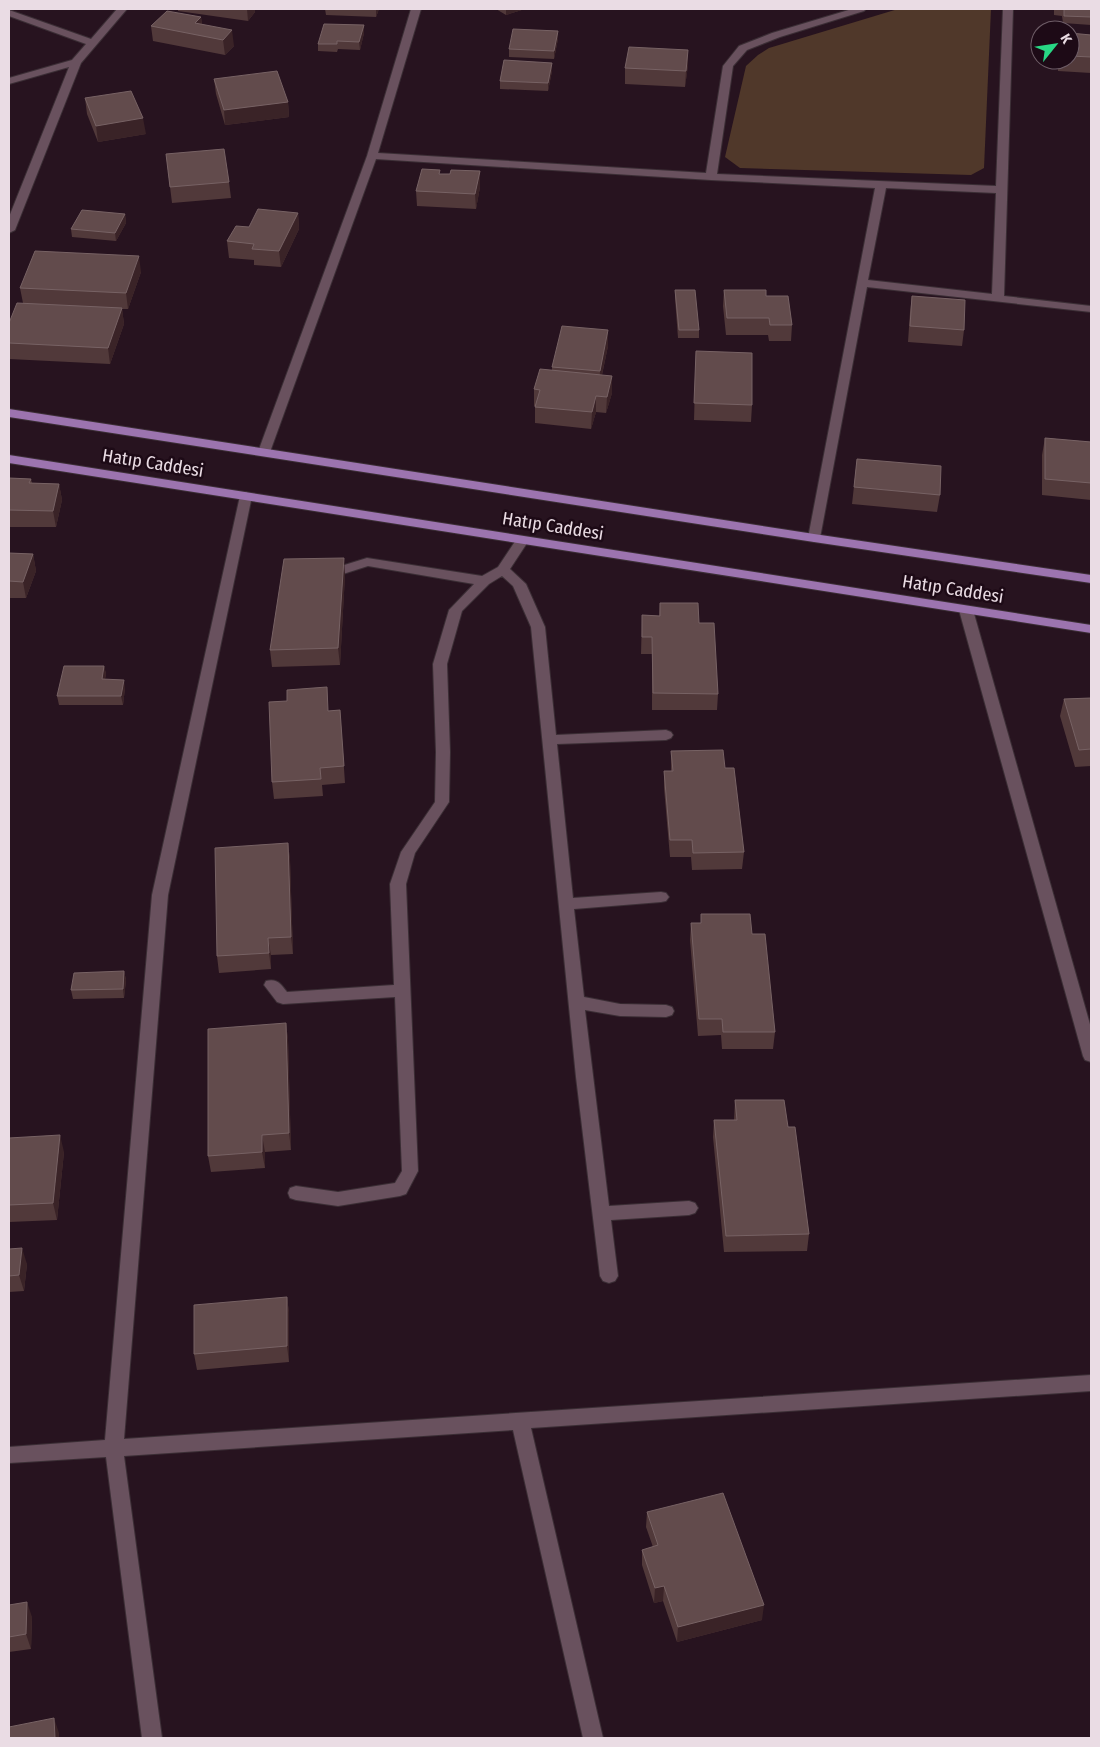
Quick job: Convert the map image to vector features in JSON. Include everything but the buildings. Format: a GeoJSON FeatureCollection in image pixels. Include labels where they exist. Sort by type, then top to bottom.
{"type":"FeatureCollection","features":[{"type":"Feature","properties":{"kind":"main road","name":"Hatıp Caddesi"},"geometry":{"type":"LineString","coordinates":[[9,413],[1091,579]]}},
{"type":"Feature","properties":{"kind":"main road","name":"Hatıp Caddesi"},"geometry":{"type":"LineString","coordinates":[[9,459],[1091,629]]}},
{"type":"Feature","properties":{"kind":"street"},"geometry":{"type":"LineString","coordinates":[[9,230],[76,62],[122,9]]}},
{"type":"Feature","properties":{"kind":"street"},"geometry":{"type":"LineString","coordinates":[[264,452],[372,156],[416,9]]}},
{"type":"Feature","properties":{"kind":"street"},"geometry":{"type":"LineString","coordinates":[[711,177],[728,66],[743,48],[776,35],[861,9]]}},
{"type":"Feature","properties":{"kind":"street"},"geometry":{"type":"LineString","coordinates":[[998,298],[1008,9]]}},
{"type":"Feature","properties":{"kind":"street"},"geometry":{"type":"LineString","coordinates":[[9,13],[93,42]]}},
{"type":"Feature","properties":{"kind":"street"},"geometry":{"type":"LineString","coordinates":[[9,81],[76,62]]}},
{"type":"Feature","properties":{"kind":"street"},"geometry":{"type":"LineString","coordinates":[[372,156],[711,177],[1002,190]]}},
{"type":"Feature","properties":{"kind":"street"},"geometry":{"type":"LineString","coordinates":[[814,538],[881,184]]}},
{"type":"Feature","properties":{"kind":"street"},"geometry":{"type":"LineString","coordinates":[[863,283],[1091,308]]}},
{"type":"Feature","properties":{"kind":"street"},"geometry":{"type":"LineString","coordinates":[[152,1738],[114,1448],[160,895],[246,496]]}},
{"type":"Feature","properties":{"kind":"street"},"geometry":{"type":"LineString","coordinates":[[296,1193],[338,1199],[400,1189],[410,1171],[398,884],[408,852],[442,802],[443,752],[440,664],[456,610],[484,581],[503,570],[523,540]]}},
{"type":"Feature","properties":{"kind":"street"},"geometry":{"type":"LineString","coordinates":[[343,570],[367,562],[484,581]]}},
{"type":"Feature","properties":{"kind":"street"},"geometry":{"type":"LineString","coordinates":[[503,570],[519,584],[538,627],[576,1002],[609,1276]]}},
{"type":"Feature","properties":{"kind":"street"},"geometry":{"type":"LineString","coordinates":[[966,610],[1091,1056]]}},
{"type":"Feature","properties":{"kind":"street"},"geometry":{"type":"LineString","coordinates":[[549,740],[666,735]]}},
{"type":"Feature","properties":{"kind":"street"},"geometry":{"type":"LineString","coordinates":[[566,904],[661,897]]}},
{"type":"Feature","properties":{"kind":"street"},"geometry":{"type":"LineString","coordinates":[[272,985],[282,998],[401,991]]}},
{"type":"Feature","properties":{"kind":"street"},"geometry":{"type":"LineString","coordinates":[[576,1002],[620,1010],[666,1011]]}},
{"type":"Feature","properties":{"kind":"street"},"geometry":{"type":"LineString","coordinates":[[601,1214],[689,1208]]}},
{"type":"Feature","properties":{"kind":"street"},"geometry":{"type":"LineString","coordinates":[[9,1455],[1091,1383]]}},
{"type":"Feature","properties":{"kind":"street"},"geometry":{"type":"LineString","coordinates":[[520,1421],[593,1738]]}},
{"type":"Feature","properties":{"kind":"shaded area"},"geometry":{"type":"Polygon","coordinates":[[[898,9],[991,9],[984,168],[971,175],[740,168],[725,157],[746,66],[758,55],[769,48],[898,9]]]}}]}
